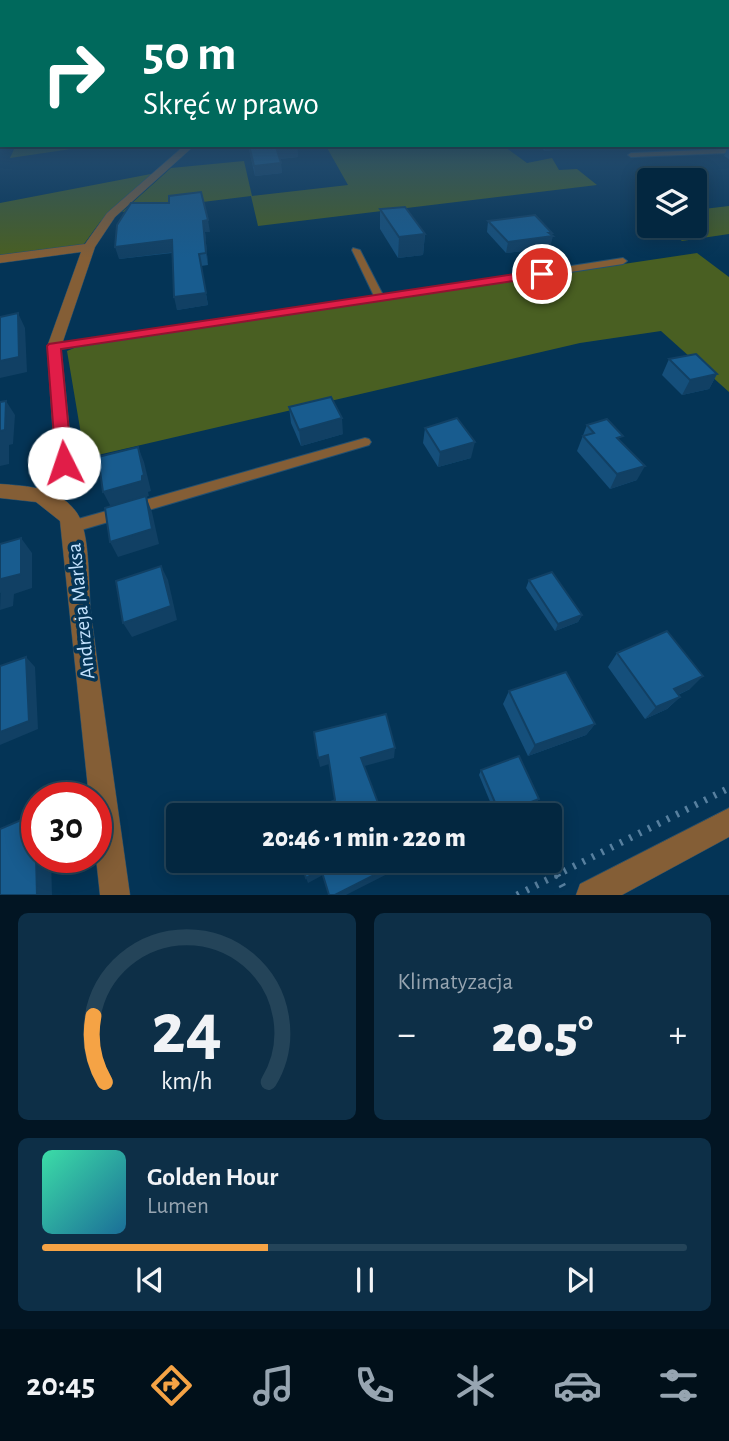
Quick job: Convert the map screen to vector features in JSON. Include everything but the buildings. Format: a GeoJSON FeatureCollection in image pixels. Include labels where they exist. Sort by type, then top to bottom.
{"type":"FeatureCollection","features":[{"type":"Feature","properties":{"kind":"street"},"geometry":{"type":"LineString","coordinates":[[0,491],[41,495],[60,474],[65,453],[54,346],[89,247],[111,215],[158,174]]}},
{"type":"Feature","properties":{"kind":"street"},"geometry":{"type":"LineString","coordinates":[[0,259],[89,247]]}},
{"type":"Feature","properties":{"kind":"street","name":"Andrzeja Marksa"},"geometry":{"type":"LineString","coordinates":[[41,495],[69,517],[71,527],[116,895]]}},
{"type":"Feature","properties":{"kind":"street"},"geometry":{"type":"LineString","coordinates":[[591,895],[729,822]]}},
{"type":"Feature","properties":{"kind":"lane"},"geometry":{"type":"LineString","coordinates":[[356,250],[380,298]]}},
{"type":"Feature","properties":{"kind":"lane"},"geometry":{"type":"LineString","coordinates":[[54,346],[623,261]]}},
{"type":"Feature","properties":{"kind":"lane"},"geometry":{"type":"LineString","coordinates":[[71,527],[365,442]]}},
{"type":"Feature","properties":{"kind":"path"},"geometry":{"type":"LineString","coordinates":[[517,895],[729,788]]}},
{"type":"Feature","properties":{"kind":"path"},"geometry":{"type":"LineString","coordinates":[[557,875],[567,895]]}},
{"type":"Feature","properties":{"kind":"green space"},"geometry":{"type":"Polygon","coordinates":[[[155,174],[100,222],[84,244],[0,257],[0,203],[155,174]]]}},
{"type":"Feature","properties":{"kind":"green space"},"geometry":{"type":"Polygon","coordinates":[[[165,174],[247,174],[252,196],[348,185],[342,174],[583,174],[597,185],[258,226],[251,196],[122,212],[165,174]]]}},
{"type":"Feature","properties":{"kind":"green space"},"geometry":{"type":"Polygon","coordinates":[[[729,206],[729,234],[707,237],[707,209],[729,206]]]}},
{"type":"Feature","properties":{"kind":"green space"},"geometry":{"type":"Polygon","coordinates":[[[678,238],[702,238],[682,241],[678,238]]]}},
{"type":"Feature","properties":{"kind":"green space"},"geometry":{"type":"Polygon","coordinates":[[[697,253],[729,277],[729,392],[661,331],[580,343],[85,458],[67,351],[81,345],[697,253]]]}},
{"type":"Feature","properties":{"kind":"route"},"geometry":{"type":"LineString","coordinates":[[64,463],[54,346],[542,274]]}}]}
